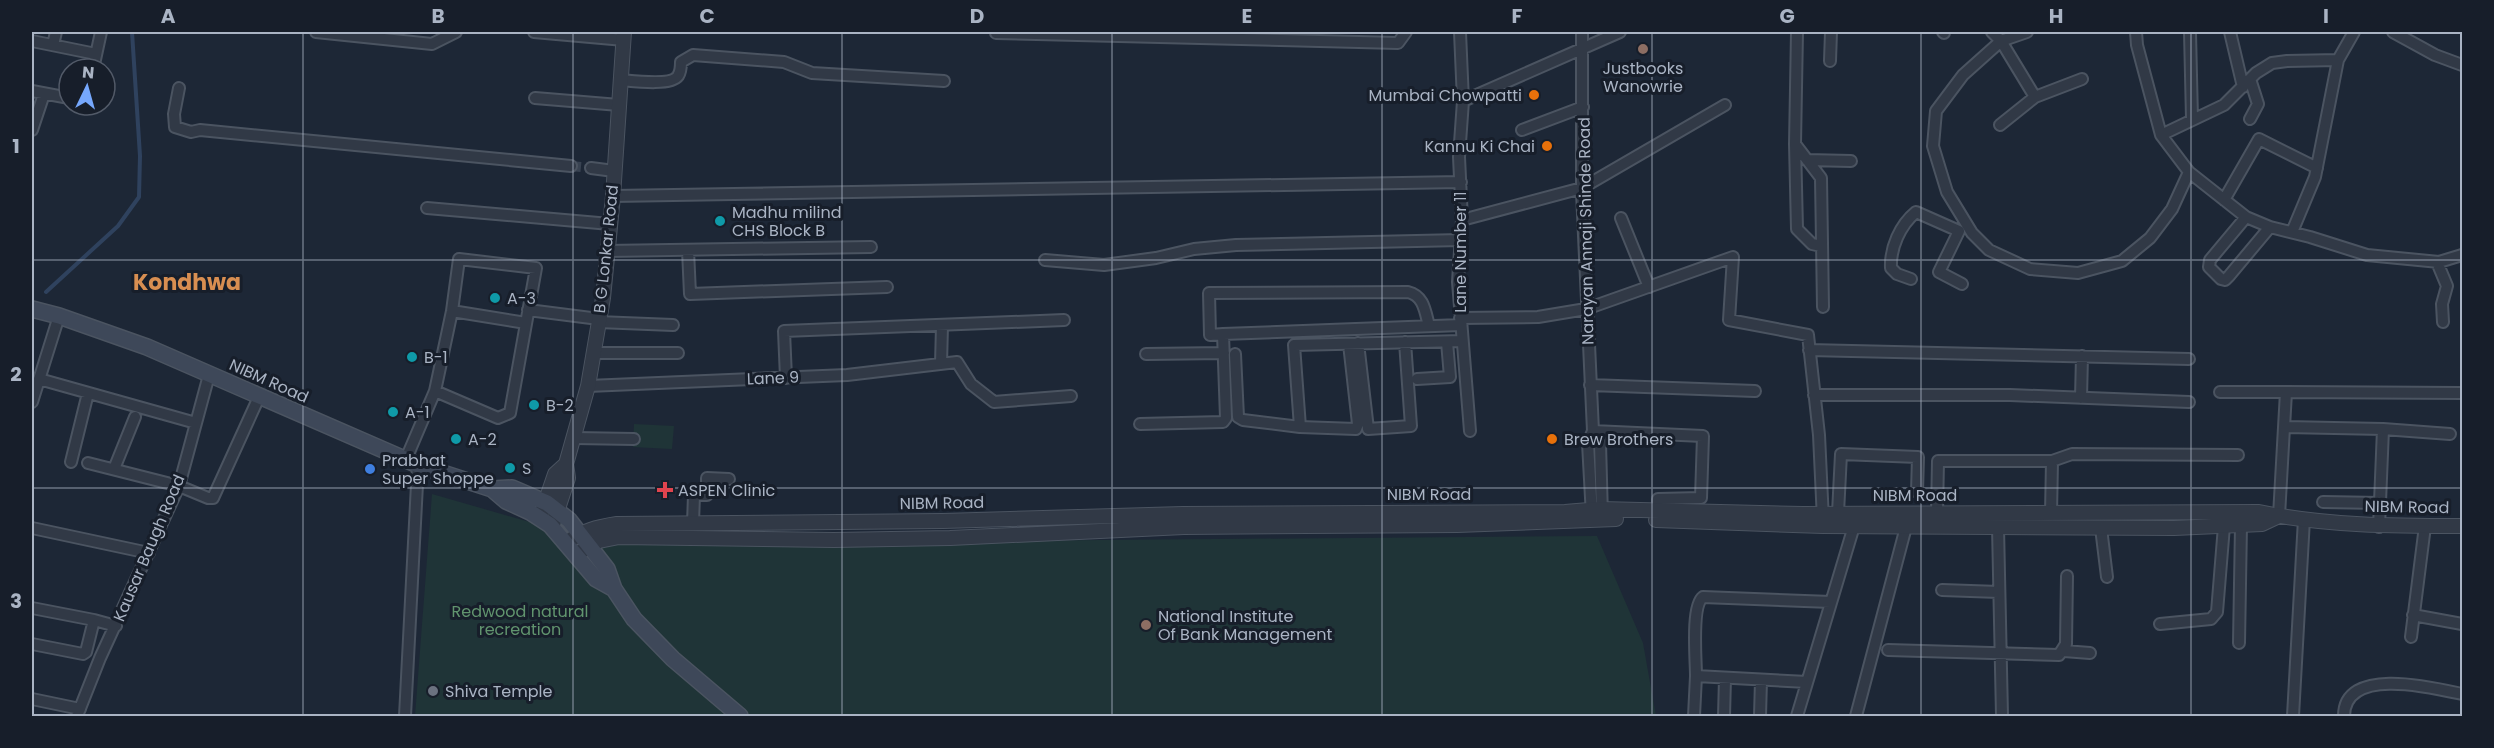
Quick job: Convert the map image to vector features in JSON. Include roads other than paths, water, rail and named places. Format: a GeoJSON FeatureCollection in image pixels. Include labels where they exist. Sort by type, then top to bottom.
{"type":"FeatureCollection","features":[{"type":"Feature","properties":{"kind":"main road","name":"NIBM Road"},"geometry":{"type":"LineString","coordinates":[[32,309],[147,346],[259,397],[412,462],[492,489],[512,488],[552,506],[596,579],[614,588],[634,619],[674,659],[740,717]]}},
{"type":"Feature","properties":{"kind":"main road","name":"NIBM Road"},"geometry":{"type":"LineString","coordinates":[[492,489],[506,501],[546,522],[577,544]]}},
{"type":"Feature","properties":{"kind":"street"},"geometry":{"type":"LineString","coordinates":[[53,45],[56,32]]}},
{"type":"Feature","properties":{"kind":"street"},"geometry":{"type":"LineString","coordinates":[[95,57],[100,32]]}},
{"type":"Feature","properties":{"kind":"street"},"geometry":{"type":"LineString","coordinates":[[316,32],[432,44],[456,32]]}},
{"type":"Feature","properties":{"kind":"street"},"geometry":{"type":"LineString","coordinates":[[534,32],[624,36]]}},
{"type":"Feature","properties":{"kind":"street"},"geometry":{"type":"LineString","coordinates":[[996,33],[1398,43],[1406,32]]}},
{"type":"Feature","properties":{"kind":"street","name":"Lane Number 11"},"geometry":{"type":"LineString","coordinates":[[1460,32],[1463,101],[1459,157],[1462,220],[1458,282],[1470,431]]}},
{"type":"Feature","properties":{"kind":"street","name":"Narayan Annaji Shinde Road"},"geometry":{"type":"LineString","coordinates":[[1582,32],[1582,188],[1593,431],[1588,443],[1597,514]]}},
{"type":"Feature","properties":{"kind":"street"},"geometry":{"type":"LineString","coordinates":[[1463,101],[1620,32]]}},
{"type":"Feature","properties":{"kind":"street"},"geometry":{"type":"LineString","coordinates":[[1797,32],[1795,144],[1797,229],[1812,244],[1821,246]]}},
{"type":"Feature","properties":{"kind":"street"},"geometry":{"type":"LineString","coordinates":[[1830,61],[1831,32]]}},
{"type":"Feature","properties":{"kind":"street"},"geometry":{"type":"LineString","coordinates":[[1992,32],[2001,41],[2035,97]]}},
{"type":"Feature","properties":{"kind":"street"},"geometry":{"type":"LineString","coordinates":[[2027,32],[2001,41],[1963,75],[1936,111],[1933,146],[1947,192],[1972,233],[1989,250],[2030,269],[2078,273],[2122,261],[2150,238],[2172,209],[2189,172]]}},
{"type":"Feature","properties":{"kind":"street"},"geometry":{"type":"LineString","coordinates":[[2136,32],[2161,135],[2189,172],[2246,217],[2270,227],[2367,255],[2437,262],[2463,255]]}},
{"type":"Feature","properties":{"kind":"street"},"geometry":{"type":"LineString","coordinates":[[2190,32],[2192,119]]}},
{"type":"Feature","properties":{"kind":"street"},"geometry":{"type":"LineString","coordinates":[[2230,32],[2246,83],[2258,104],[2250,118]]}},
{"type":"Feature","properties":{"kind":"street"},"geometry":{"type":"LineString","coordinates":[[2292,232],[2313,184],[2337,60],[2354,32]]}},
{"type":"Feature","properties":{"kind":"street"},"geometry":{"type":"LineString","coordinates":[[2393,32],[2435,55],[2463,65]]}},
{"type":"Feature","properties":{"kind":"street","name":"B G Lonkar Road"},"geometry":{"type":"LineString","coordinates":[[546,522],[552,506],[555,474],[566,464],[575,438],[588,386],[599,320],[613,195],[624,36]]}},
{"type":"Feature","properties":{"kind":"street"},"geometry":{"type":"LineString","coordinates":[[32,41],[96,54]]}},
{"type":"Feature","properties":{"kind":"street"},"geometry":{"type":"LineString","coordinates":[[621,80],[666,82],[674,80],[679,75],[681,62],[693,55],[784,62],[812,73],[944,81]]}},
{"type":"Feature","properties":{"kind":"street"},"geometry":{"type":"LineString","coordinates":[[2161,135],[2224,105],[2246,83],[2272,63],[2337,60]]}},
{"type":"Feature","properties":{"kind":"street"},"geometry":{"type":"LineString","coordinates":[[2000,125],[2035,97],[2082,79]]}},
{"type":"Feature","properties":{"kind":"street"},"geometry":{"type":"LineString","coordinates":[[179,88],[174,114],[175,127],[191,132],[200,130],[571,166]]}},
{"type":"Feature","properties":{"kind":"street"},"geometry":{"type":"LineString","coordinates":[[32,91],[57,96]]}},
{"type":"Feature","properties":{"kind":"street"},"geometry":{"type":"LineString","coordinates":[[32,130],[44,94]]}},
{"type":"Feature","properties":{"kind":"street"},"geometry":{"type":"LineString","coordinates":[[535,98],[619,105]]}},
{"type":"Feature","properties":{"kind":"street"},"geometry":{"type":"LineString","coordinates":[[1462,220],[1582,188],[1725,105]]}},
{"type":"Feature","properties":{"kind":"street"},"geometry":{"type":"LineString","coordinates":[[1522,130],[1583,107]]}},
{"type":"Feature","properties":{"kind":"street"},"geometry":{"type":"LineString","coordinates":[[2224,200],[2259,139],[2317,168]]}},
{"type":"Feature","properties":{"kind":"street"},"geometry":{"type":"LineString","coordinates":[[1795,144],[1821,178],[1823,308]]}},
{"type":"Feature","properties":{"kind":"street"},"geometry":{"type":"LineString","coordinates":[[1807,160],[1851,161]]}},
{"type":"Feature","properties":{"kind":"street"},"geometry":{"type":"LineString","coordinates":[[591,168],[614,171]]}},
{"type":"Feature","properties":{"kind":"street"},"geometry":{"type":"LineString","coordinates":[[613,195],[1461,182]]}},
{"type":"Feature","properties":{"kind":"street"},"geometry":{"type":"LineString","coordinates":[[428,208],[610,224]]}},
{"type":"Feature","properties":{"kind":"street"},"geometry":{"type":"LineString","coordinates":[[1911,279],[1897,274],[1891,268],[1890,254],[1907,220],[1916,212],[1959,231],[1939,272],[1962,284]]}},
{"type":"Feature","properties":{"kind":"street"},"geometry":{"type":"LineString","coordinates":[[1954,229],[1962,216]]}},
{"type":"Feature","properties":{"kind":"street"},"geometry":{"type":"LineString","coordinates":[[2246,217],[2210,260],[2209,267],[2222,279],[2225,280],[2229,276],[2270,227]]}},
{"type":"Feature","properties":{"kind":"street"},"geometry":{"type":"LineString","coordinates":[[1621,218],[1649,287]]}},
{"type":"Feature","properties":{"kind":"street"},"geometry":{"type":"LineString","coordinates":[[1046,260],[1104,265],[1156,258],[1194,249],[1236,245],[1461,240]]}},
{"type":"Feature","properties":{"kind":"street"},"geometry":{"type":"LineString","coordinates":[[607,251],[871,247]]}},
{"type":"Feature","properties":{"kind":"street"},"geometry":{"type":"LineString","coordinates":[[688,250],[690,294],[887,286]]}},
{"type":"Feature","properties":{"kind":"street"},"geometry":{"type":"LineString","coordinates":[[1429,326],[1422,301],[1417,294],[1408,292],[1209,293],[1210,335],[1429,326],[1460,321],[1538,317],[1587,309],[1733,258],[1729,320],[1808,335],[1819,435],[1823,520]]}},
{"type":"Feature","properties":{"kind":"street"},"geometry":{"type":"LineString","coordinates":[[405,717],[412,462],[435,391],[452,311],[459,259],[536,268],[510,413],[498,418],[435,391]]}},
{"type":"Feature","properties":{"kind":"street"},"geometry":{"type":"LineString","coordinates":[[2437,262],[2447,286],[2442,304],[2443,322]]}},
{"type":"Feature","properties":{"kind":"street"},"geometry":{"type":"LineString","coordinates":[[528,310],[599,320],[673,325]]}},
{"type":"Feature","properties":{"kind":"street"},"geometry":{"type":"LineString","coordinates":[[452,311],[526,323]]}},
{"type":"Feature","properties":{"kind":"street"},"geometry":{"type":"LineString","coordinates":[[32,402],[59,316]]}},
{"type":"Feature","properties":{"kind":"street"},"geometry":{"type":"LineString","coordinates":[[786,378],[784,331],[1064,321]]}},
{"type":"Feature","properties":{"kind":"street"},"geometry":{"type":"LineString","coordinates":[[941,364],[942,326]]}},
{"type":"Feature","properties":{"kind":"street"},"geometry":{"type":"LineString","coordinates":[[1223,334],[1229,353],[1238,417],[1243,420],[1300,427],[1356,429],[1358,424],[1354,343]]}},
{"type":"Feature","properties":{"kind":"street"},"geometry":{"type":"LineString","coordinates":[[1300,427],[1294,345],[1462,341]]}},
{"type":"Feature","properties":{"kind":"street"},"geometry":{"type":"LineString","coordinates":[[1354,343],[1368,429],[1411,426],[1405,342]]}},
{"type":"Feature","properties":{"kind":"street"},"geometry":{"type":"LineString","coordinates":[[1417,379],[1450,377],[1447,342]]}},
{"type":"Feature","properties":{"kind":"street"},"geometry":{"type":"LineString","coordinates":[[1809,350],[2189,359]]}},
{"type":"Feature","properties":{"kind":"street"},"geometry":{"type":"LineString","coordinates":[[593,353],[678,353]]}},
{"type":"Feature","properties":{"kind":"street"},"geometry":{"type":"LineString","coordinates":[[1146,354],[1229,353]]}},
{"type":"Feature","properties":{"kind":"street"},"geometry":{"type":"LineString","coordinates":[[1140,424],[1223,422],[1226,418],[1229,353]]}},
{"type":"Feature","properties":{"kind":"street"},"geometry":{"type":"LineString","coordinates":[[2080,398],[2082,356]]}},
{"type":"Feature","properties":{"kind":"street","name":"Lane 9"},"geometry":{"type":"LineString","coordinates":[[588,386],[847,375],[957,362],[971,384],[994,402],[1071,396]]}},
{"type":"Feature","properties":{"kind":"street","name":"Kausar Baugh Road"},"geometry":{"type":"LineString","coordinates":[[79,713],[179,486],[209,375]]}},
{"type":"Feature","properties":{"kind":"street"},"geometry":{"type":"LineString","coordinates":[[39,379],[196,423]]}},
{"type":"Feature","properties":{"kind":"street"},"geometry":{"type":"LineString","coordinates":[[1590,385],[1755,391]]}},
{"type":"Feature","properties":{"kind":"street"},"geometry":{"type":"LineString","coordinates":[[2220,392],[2463,393]]}},
{"type":"Feature","properties":{"kind":"street"},"geometry":{"type":"LineString","coordinates":[[71,462],[88,393]]}},
{"type":"Feature","properties":{"kind":"street"},"geometry":{"type":"LineString","coordinates":[[2279,516],[2286,393]]}},
{"type":"Feature","properties":{"kind":"street"},"geometry":{"type":"LineString","coordinates":[[1814,395],[2010,395],[2189,402]]}},
{"type":"Feature","properties":{"kind":"street"},"geometry":{"type":"LineString","coordinates":[[88,463],[179,486],[208,498],[216,494],[259,397]]}},
{"type":"Feature","properties":{"kind":"street"},"geometry":{"type":"LineString","coordinates":[[114,469],[135,417]]}},
{"type":"Feature","properties":{"kind":"street"},"geometry":{"type":"LineString","coordinates":[[2285,428],[2383,429],[2450,434]]}},
{"type":"Feature","properties":{"kind":"street"},"geometry":{"type":"LineString","coordinates":[[2379,527],[2383,429]]}},
{"type":"Feature","properties":{"kind":"street"},"geometry":{"type":"LineString","coordinates":[[1593,431],[1703,436],[1701,498],[1658,499],[1658,510]]}},
{"type":"Feature","properties":{"kind":"street"},"geometry":{"type":"LineString","coordinates":[[575,438],[634,439]]}},
{"type":"Feature","properties":{"kind":"street"},"geometry":{"type":"LineString","coordinates":[[1838,513],[1840,454],[1918,457],[1917,492]]}},
{"type":"Feature","properties":{"kind":"street"},"geometry":{"type":"LineString","coordinates":[[1937,513],[1938,461],[2052,461],[2072,454],[2238,455]]}},
{"type":"Feature","properties":{"kind":"street"},"geometry":{"type":"LineString","coordinates":[[2051,514],[2052,461]]}},
{"type":"Feature","properties":{"kind":"street"},"geometry":{"type":"LineString","coordinates":[[693,523],[694,495],[706,495],[707,478],[729,479]]}},
{"type":"Feature","properties":{"kind":"street"},"geometry":{"type":"LineString","coordinates":[[2323,502],[2380,503]]}},
{"type":"Feature","properties":{"kind":"street","name":"NIBM Road"},"geometry":{"type":"LineString","coordinates":[[577,544],[598,527],[618,530],[834,540],[950,538],[1184,527],[1457,525],[1658,510],[1823,520],[1854,526],[1906,527],[2224,526],[2262,524],[2279,516]]}},
{"type":"Feature","properties":{"kind":"street","name":"NIBM Road"},"geometry":{"type":"LineString","coordinates":[[618,530],[693,523],[943,522],[1184,514],[1597,514],[1823,520],[1838,513],[2259,512],[2379,527],[2463,526]]}},
{"type":"Feature","properties":{"kind":"street"},"geometry":{"type":"LineString","coordinates":[[2293,717],[2304,519]]}},
{"type":"Feature","properties":{"kind":"street"},"geometry":{"type":"LineString","coordinates":[[2239,643],[2241,525]]}},
{"type":"Feature","properties":{"kind":"street"},"geometry":{"type":"LineString","coordinates":[[1797,717],[1854,526]]}},
{"type":"Feature","properties":{"kind":"street"},"geometry":{"type":"LineString","coordinates":[[2160,624],[2211,619],[2217,612],[2224,526]]}},
{"type":"Feature","properties":{"kind":"street"},"geometry":{"type":"LineString","coordinates":[[2411,637],[2425,526]]}},
{"type":"Feature","properties":{"kind":"street"},"geometry":{"type":"LineString","coordinates":[[1856,717],[1906,527]]}},
{"type":"Feature","properties":{"kind":"street"},"geometry":{"type":"LineString","coordinates":[[1998,527],[2002,717]]}},
{"type":"Feature","properties":{"kind":"street"},"geometry":{"type":"LineString","coordinates":[[32,528],[149,553]]}},
{"type":"Feature","properties":{"kind":"street"},"geometry":{"type":"LineString","coordinates":[[2101,528],[2107,577]]}},
{"type":"Feature","properties":{"kind":"street"},"geometry":{"type":"LineString","coordinates":[[1888,650],[2059,655],[2064,651],[2066,644],[2067,576]]}},
{"type":"Feature","properties":{"kind":"street"},"geometry":{"type":"LineString","coordinates":[[1941,590],[1999,592]]}},
{"type":"Feature","properties":{"kind":"street"},"geometry":{"type":"LineString","coordinates":[[1694,717],[1696,612],[1699,600],[1703,597],[1831,602]]}},
{"type":"Feature","properties":{"kind":"street"},"geometry":{"type":"LineString","coordinates":[[32,608],[116,626]]}},
{"type":"Feature","properties":{"kind":"street"},"geometry":{"type":"LineString","coordinates":[[2413,615],[2463,624]]}},
{"type":"Feature","properties":{"kind":"street"},"geometry":{"type":"LineString","coordinates":[[32,644],[83,654],[86,652],[94,621]]}},
{"type":"Feature","properties":{"kind":"street"},"geometry":{"type":"LineString","coordinates":[[2064,651],[2090,653]]}},
{"type":"Feature","properties":{"kind":"street"},"geometry":{"type":"LineString","coordinates":[[1696,676],[1807,682]]}},
{"type":"Feature","properties":{"kind":"street"},"geometry":{"type":"LineString","coordinates":[[1724,717],[1725,678]]}},
{"type":"Feature","properties":{"kind":"street"},"geometry":{"type":"LineString","coordinates":[[1760,717],[1761,680]]}},
{"type":"Feature","properties":{"kind":"street"},"geometry":{"type":"LineString","coordinates":[[2344,717],[2344,707],[2352,693],[2370,684],[2411,685],[2463,694]]}},
{"type":"Feature","properties":{"kind":"street"},"geometry":{"type":"LineString","coordinates":[[32,699],[79,713]]}},
{"type":"Feature","properties":{"kind":"waterway"},"geometry":{"type":"LineString","coordinates":[[46,292],[118,226],[139,197],[140,156],[132,32]]}},
{"type":"Feature","properties":{"kind":"tunnel"},"geometry":{"type":"LineString","coordinates":[[571,166],[591,168]]}},
{"type":"Feature","properties":{"kind":"place","name":"Justbooks Wanowrie"},"geometry":{"type":"Point","coordinates":[1643,49]}},
{"type":"Feature","properties":{"kind":"place","name":"Mumbai Chowpatti"},"geometry":{"type":"Point","coordinates":[1534,95]}},
{"type":"Feature","properties":{"kind":"place","name":"Kannu Ki Chai"},"geometry":{"type":"Point","coordinates":[1547,146]}},
{"type":"Feature","properties":{"kind":"place","name":"Madhu milind CHS Block B"},"geometry":{"type":"Point","coordinates":[720,221]}},
{"type":"Feature","properties":{"kind":"place","name":"A-3"},"geometry":{"type":"Point","coordinates":[495,298]}},
{"type":"Feature","properties":{"kind":"place","name":"B-1"},"geometry":{"type":"Point","coordinates":[412,357]}},
{"type":"Feature","properties":{"kind":"place","name":"B-2"},"geometry":{"type":"Point","coordinates":[534,405]}},
{"type":"Feature","properties":{"kind":"place","name":"A-1"},"geometry":{"type":"Point","coordinates":[393,412]}},
{"type":"Feature","properties":{"kind":"place","name":"A-2"},"geometry":{"type":"Point","coordinates":[456,439]}},
{"type":"Feature","properties":{"kind":"place","name":"Brew Brothers"},"geometry":{"type":"Point","coordinates":[1552,439]}},
{"type":"Feature","properties":{"kind":"place","name":"S"},"geometry":{"type":"Point","coordinates":[510,468]}},
{"type":"Feature","properties":{"kind":"place","name":"Prabhat Super Shoppe"},"geometry":{"type":"Point","coordinates":[370,469]}},
{"type":"Feature","properties":{"kind":"place","name":"ASPEN Clinic"},"geometry":{"type":"Point","coordinates":[665,490]}},
{"type":"Feature","properties":{"kind":"place","name":"National Institute Of Bank Management"},"geometry":{"type":"Point","coordinates":[1146,625]}},
{"type":"Feature","properties":{"kind":"place","name":"Shiva Temple"},"geometry":{"type":"Point","coordinates":[433,691]}},
{"type":"Feature","properties":{"kind":"district","name":"Kondhwa"},"geometry":{"type":"Point","coordinates":[187,282]}},
{"type":"Feature","properties":{"kind":"park label","name":"Redwood natural recreation"},"geometry":{"type":"Point","coordinates":[520,620]}}]}
